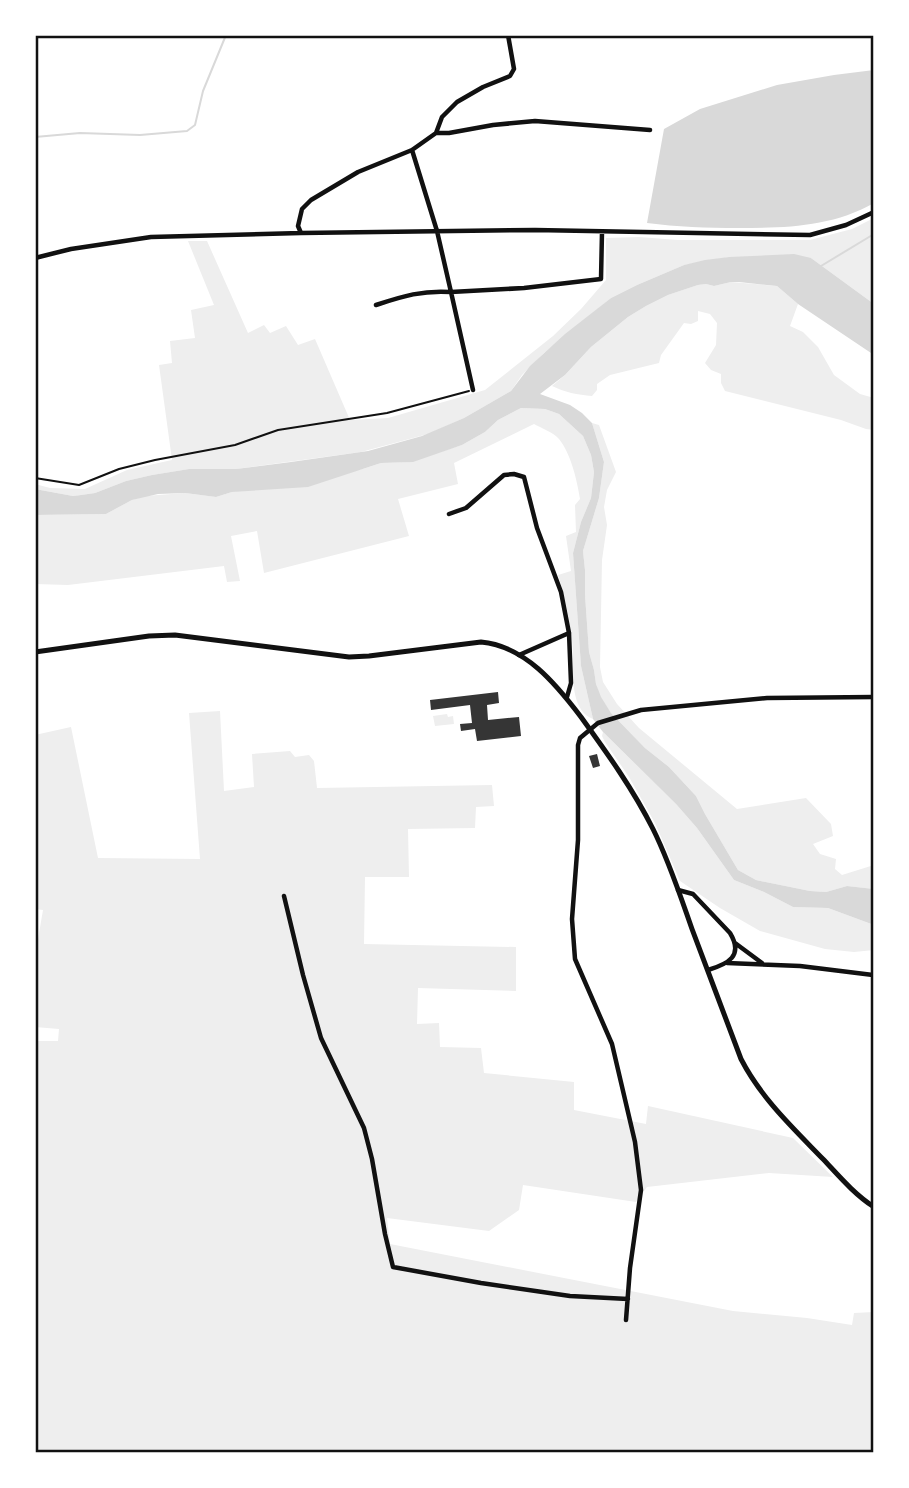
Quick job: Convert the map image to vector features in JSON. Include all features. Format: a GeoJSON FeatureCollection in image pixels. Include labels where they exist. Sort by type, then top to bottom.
{"type":"FeatureCollection","features":[{"type":"Feature","properties":{"kind":"street"},"geometry":{"type":"LineString","coordinates":[[300,233],[298,226],[302,209],[311,200],[358,172],[412,150],[436,133],[442,117],[457,102],[510,76],[514,69],[508,35]]}},
{"type":"Feature","properties":{"kind":"street"},"geometry":{"type":"LineString","coordinates":[[436,133],[535,121],[650,130]]}},
{"type":"Feature","properties":{"kind":"street"},"geometry":{"type":"LineString","coordinates":[[412,150],[437,231],[472,390]]}},
{"type":"Feature","properties":{"kind":"street"},"geometry":{"type":"LineString","coordinates":[[35,258],[71,249],[151,237],[535,230],[810,235],[846,225],[874,212]]}},
{"type":"Feature","properties":{"kind":"street"},"geometry":{"type":"LineString","coordinates":[[376,305],[412,293],[434,290],[452,292],[524,288],[601,279],[601,232]]}},
{"type":"Feature","properties":{"kind":"street"},"geometry":{"type":"LineString","coordinates":[[449,514],[466,508],[504,475],[524,477],[537,528],[561,592],[569,633],[571,683],[567,697]]}},
{"type":"Feature","properties":{"kind":"street"},"geometry":{"type":"LineString","coordinates":[[519,655],[569,633]]}},
{"type":"Feature","properties":{"kind":"street"},"geometry":{"type":"LineString","coordinates":[[35,652],[149,636],[175,635],[349,657],[481,642],[497,644],[519,655],[550,678],[592,727],[637,799],[663,851],[741,1059],[752,1081],[807,1143],[861,1199],[874,1208]]}},
{"type":"Feature","properties":{"kind":"street"},"geometry":{"type":"LineString","coordinates":[[626,1320],[641,1189],[635,1142],[612,1044],[575,959],[572,919],[578,841],[580,738],[592,727],[641,710],[767,698],[874,697]]}},
{"type":"Feature","properties":{"kind":"street"},"geometry":{"type":"LineString","coordinates":[[678,890],[693,894],[730,933],[735,943],[763,963]]}},
{"type":"Feature","properties":{"kind":"street"},"geometry":{"type":"LineString","coordinates":[[284,896],[321,1038],[363,1128],[372,1159],[393,1267],[570,1296],[628,1299]]}},
{"type":"Feature","properties":{"kind":"street"},"geometry":{"type":"LineString","coordinates":[[708,970],[727,962],[734,955],[735,943]]}},
{"type":"Feature","properties":{"kind":"street"},"geometry":{"type":"LineString","coordinates":[[727,962],[763,963],[873,975]]}},
{"type":"Feature","properties":{"kind":"path"},"geometry":{"type":"LineString","coordinates":[[35,478],[79,485],[119,469],[235,445],[278,430],[387,414],[472,390]]}},
{"type":"Feature","properties":{"kind":"shaded area"},"geometry":{"type":"Polygon","coordinates":[[[874,70],[874,203],[842,217],[791,226],[715,228],[647,223],[664,129],[700,109],[777,85],[874,70]]]}},
{"type":"Feature","properties":{"kind":"shaded area"},"geometry":{"type":"Polygon","coordinates":[[[874,218],[874,304],[811,258],[730,257],[684,265],[611,298],[544,353],[522,375],[511,391],[464,418],[428,434],[361,452],[236,469],[189,469],[152,475],[81,495],[35,489],[35,484],[50,488],[85,489],[127,470],[172,460],[159,365],[172,363],[170,341],[195,338],[191,310],[214,305],[188,241],[207,241],[248,333],[264,325],[270,333],[286,326],[298,345],[315,339],[350,420],[388,418],[485,390],[553,336],[606,280],[606,238],[810,240],[852,229],[874,218]]]}},
{"type":"Feature","properties":{"kind":"shaded area"},"geometry":{"type":"Polygon","coordinates":[[[794,254],[811,258],[874,304],[874,355],[798,304],[777,286],[739,282],[714,286],[706,284],[668,295],[628,317],[591,347],[565,375],[540,394],[570,405],[592,423],[604,462],[599,498],[583,551],[589,652],[596,684],[611,713],[696,796],[738,870],[756,880],[810,891],[826,892],[847,886],[874,889],[874,925],[828,908],[793,907],[734,880],[697,828],[676,804],[593,719],[581,666],[573,553],[591,498],[594,472],[583,436],[559,414],[545,409],[521,408],[462,445],[413,462],[381,463],[308,487],[232,492],[216,497],[185,493],[158,494],[132,500],[106,514],[35,515],[35,489],[81,495],[152,475],[189,469],[236,469],[368,451],[422,436],[464,418],[511,391],[530,366],[565,334],[611,298],[637,285],[684,265],[705,260],[794,254]]]}},
{"type":"Feature","properties":{"kind":"shaded area"},"geometry":{"type":"Polygon","coordinates":[[[731,282],[777,286],[798,304],[790,326],[803,332],[818,347],[834,375],[860,394],[874,398],[874,430],[725,391],[721,374],[711,370],[705,363],[716,345],[717,323],[710,314],[698,311],[698,321],[684,323],[661,355],[659,363],[610,375],[597,384],[597,390],[592,396],[571,393],[552,386],[591,347],[646,306],[698,285],[714,286],[731,282]]]}},
{"type":"Feature","properties":{"kind":"shaded area"},"geometry":{"type":"Polygon","coordinates":[[[521,408],[545,409],[559,414],[583,436],[591,455],[594,472],[591,498],[573,553],[581,666],[593,719],[584,714],[575,695],[572,639],[558,575],[571,571],[566,536],[576,532],[575,505],[580,499],[579,492],[573,467],[563,445],[554,434],[534,424],[454,463],[458,484],[398,499],[409,536],[264,573],[257,531],[231,536],[240,581],[227,582],[224,566],[68,585],[35,584],[35,515],[106,514],[145,496],[185,493],[216,497],[363,469],[381,463],[409,462],[462,445],[521,408]]]}},
{"type":"Feature","properties":{"kind":"shaded area"},"geometry":{"type":"Polygon","coordinates":[[[592,423],[599,425],[616,472],[607,490],[604,507],[607,525],[602,560],[600,667],[603,682],[617,704],[639,728],[737,809],[806,798],[831,824],[833,836],[813,844],[820,854],[836,859],[835,869],[842,875],[874,865],[874,889],[847,886],[826,892],[810,891],[756,880],[738,870],[696,796],[611,713],[600,697],[589,652],[583,551],[599,498],[604,462],[592,423]]]}},
{"type":"Feature","properties":{"kind":"shaded area"},"geometry":{"type":"Polygon","coordinates":[[[220,711],[224,791],[254,787],[252,754],[290,751],[295,757],[309,755],[314,761],[317,788],[492,785],[494,806],[476,807],[475,828],[408,829],[409,877],[365,877],[364,944],[516,947],[516,991],[418,988],[417,1024],[439,1023],[440,1047],[481,1048],[484,1073],[574,1082],[574,1110],[646,1124],[648,1106],[793,1138],[833,1177],[769,1173],[647,1187],[636,1202],[523,1185],[519,1210],[489,1231],[387,1218],[390,1244],[733,1311],[852,1325],[854,1313],[874,1312],[874,1453],[35,1453],[35,1041],[58,1041],[59,1029],[35,1027],[35,951],[43,910],[35,909],[35,735],[71,727],[98,858],[200,859],[189,713],[220,711]]]}},
{"type":"Feature","properties":{"kind":"shaded area"},"geometry":{"type":"Polygon","coordinates":[[[447,714],[448,717],[453,716],[454,724],[435,726],[433,716],[447,714]]]}},
{"type":"Feature","properties":{"kind":"shaded area"},"geometry":{"type":"Polygon","coordinates":[[[603,732],[676,804],[697,828],[734,880],[793,907],[828,908],[874,925],[874,950],[854,952],[825,949],[760,931],[680,881],[655,823],[605,742],[603,732]]]}},
{"type":"Feature","properties":{"kind":"building"},"geometry":{"type":"Polygon","coordinates":[[[498,692],[499,703],[487,705],[488,720],[519,717],[521,736],[477,741],[475,729],[461,731],[460,724],[472,723],[470,705],[431,710],[430,700],[498,692]]]}},
{"type":"Feature","properties":{"kind":"building"},"geometry":{"type":"Polygon","coordinates":[[[597,754],[600,766],[593,768],[589,756],[597,754]]]}},
{"type":"Feature","properties":{"kind":"waterway"},"geometry":{"type":"LineString","coordinates":[[35,137],[80,133],[140,135],[187,131],[195,125],[203,91],[226,35]]}},
{"type":"Feature","properties":{"kind":"waterway"},"geometry":{"type":"LineString","coordinates":[[821,266],[874,234]]}}]}
